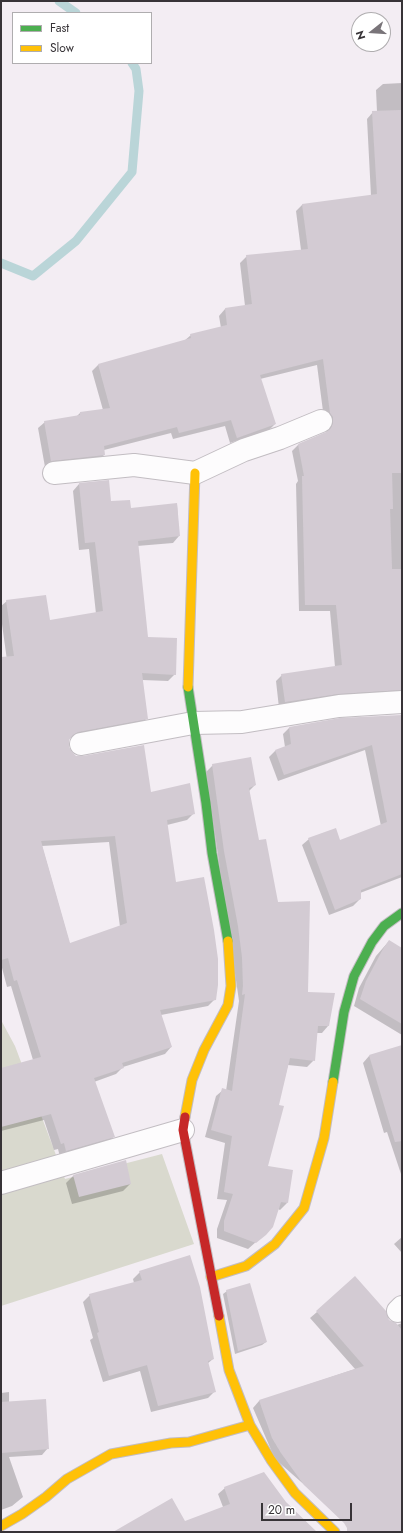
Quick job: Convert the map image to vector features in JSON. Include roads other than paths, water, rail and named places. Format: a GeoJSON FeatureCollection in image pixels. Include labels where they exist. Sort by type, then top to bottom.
{"type":"FeatureCollection","features":[{"type":"Feature","properties":{"kind":"street"},"geometry":{"type":"LineString","coordinates":[[54,473],[134,465],[195,473],[244,450],[280,438],[321,421]]}},
{"type":"Feature","properties":{"kind":"street"},"geometry":{"type":"LineString","coordinates":[[195,473],[188,692],[206,804],[212,853],[226,928],[230,958],[231,986],[228,1005],[204,1050],[192,1080],[183,1130],[229,1370],[250,1425],[271,1460],[295,1493],[335,1532]]}},
{"type":"Feature","properties":{"kind":"street"},"geometry":{"type":"LineString","coordinates":[[81,744],[193,723],[242,722],[339,706],[402,702]]}},
{"type":"Feature","properties":{"kind":"street"},"geometry":{"type":"LineString","coordinates":[[211,1277],[246,1266],[275,1244],[304,1208],[324,1138],[344,1012],[354,976],[372,942],[384,926],[402,913]]}},
{"type":"Feature","properties":{"kind":"street"},"geometry":{"type":"LineString","coordinates":[[1,1183],[183,1130]]}},
{"type":"Feature","properties":{"kind":"street"},"geometry":{"type":"LineString","coordinates":[[1,1526],[40,1501],[67,1479],[111,1454],[171,1443],[189,1442],[250,1425]]}},
{"type":"Feature","properties":{"kind":"waterway"},"geometry":{"type":"LineString","coordinates":[[59,1],[75,12]]}},
{"type":"Feature","properties":{"kind":"waterway"},"geometry":{"type":"LineString","coordinates":[[1,263],[33,276],[76,241],[132,172],[139,91],[136,69],[133,64]]}}]}
